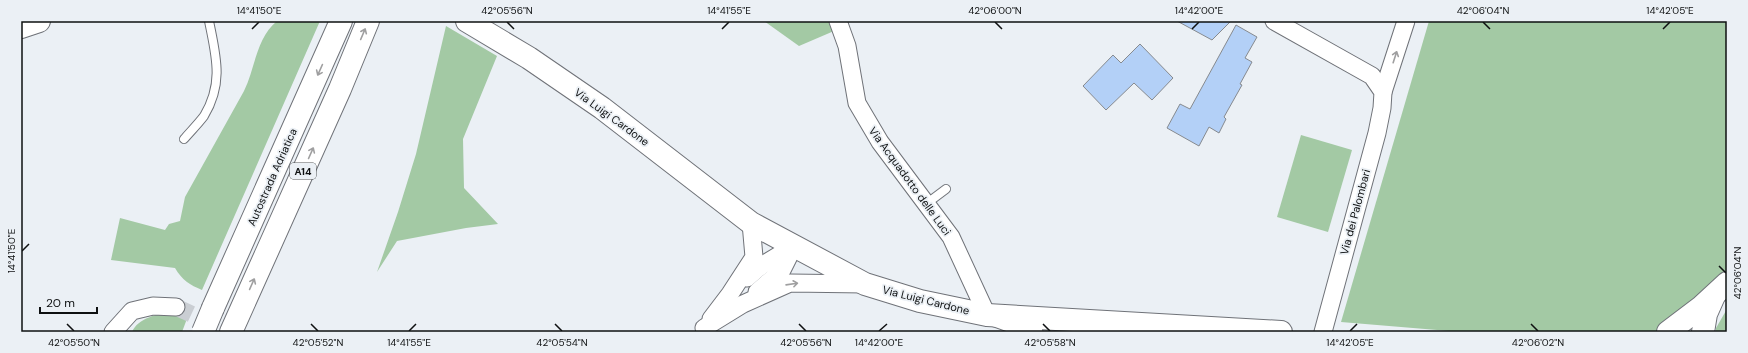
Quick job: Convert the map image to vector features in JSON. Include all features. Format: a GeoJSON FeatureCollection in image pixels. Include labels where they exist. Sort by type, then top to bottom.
{"type":"FeatureCollection","features":[{"type":"Feature","properties":{"kind":"main road"},"geometry":{"type":"LineString","coordinates":[[21,27],[39,21]]}},
{"type":"Feature","properties":{"kind":"main road","name":"Autostrada Adriatica"},"geometry":{"type":"LineString","coordinates":[[203,332],[341,21]]}},
{"type":"Feature","properties":{"kind":"main road","name":"A14"},"geometry":{"type":"LineString","coordinates":[[234,326],[340,90],[368,21]]}},
{"type":"Feature","properties":{"kind":"main road","name":"Via Luigi Cardone"},"geometry":{"type":"LineString","coordinates":[[467,21],[529,58],[602,108],[752,223],[865,284],[920,301],[987,315],[1196,329],[1281,332]]}},
{"type":"Feature","properties":{"kind":"main road"},"geometry":{"type":"LineString","coordinates":[[1668,332],[1721,289]]}},
{"type":"Feature","properties":{"kind":"main road"},"geometry":{"type":"LineString","coordinates":[[1703,332],[1706,314],[1721,289]]}},
{"type":"Feature","properties":{"kind":"street","name":"Via Acquadotto delle Luci"},"geometry":{"type":"LineString","coordinates":[[838,21],[847,46],[857,103],[880,142],[951,238],[987,315]]}},
{"type":"Feature","properties":{"kind":"street"},"geometry":{"type":"LineString","coordinates":[[1274,21],[1372,76],[1383,92]]}},
{"type":"Feature","properties":{"kind":"street","name":"Via dei Palombari"},"geometry":{"type":"LineString","coordinates":[[1323,332],[1377,133],[1382,108],[1383,92],[1406,21]]}},
{"type":"Feature","properties":{"kind":"street","name":"Via Luigi Cardone"},"geometry":{"type":"LineString","coordinates":[[736,299],[754,257],[752,223]]}},
{"type":"Feature","properties":{"kind":"street","name":"Via Luigi Cardone"},"geometry":{"type":"LineString","coordinates":[[702,330],[736,299],[782,270],[794,246]]}},
{"type":"Feature","properties":{"kind":"street","name":"Via Luigi Cardone"},"geometry":{"type":"LineString","coordinates":[[736,299],[790,283],[865,284]]}},
{"type":"Feature","properties":{"kind":"street"},"geometry":{"type":"LineString","coordinates":[[113,332],[132,311],[153,306],[176,307]]}},
{"type":"Feature","properties":{"kind":"street","name":"Via Luigi Cardone"},"geometry":{"type":"LineString","coordinates":[[987,315],[1034,332]]}},
{"type":"Feature","properties":{"kind":"lane"},"geometry":{"type":"LineString","coordinates":[[184,139],[204,116],[214,92],[218,68],[209,21]]}},
{"type":"Feature","properties":{"kind":"lane"},"geometry":{"type":"LineString","coordinates":[[926,204],[946,189]]}},
{"type":"Feature","properties":{"kind":"green space"},"geometry":{"type":"Polygon","coordinates":[[[277,21],[320,21],[202,290],[187,282],[180,276],[175,268],[111,260],[120,218],[165,230],[169,224],[180,221],[185,197],[244,91],[260,45],[270,28],[277,21]]]}},
{"type":"Feature","properties":{"kind":"green space"},"geometry":{"type":"Polygon","coordinates":[[[764,21],[831,21],[834,31],[799,46],[764,21]]]}},
{"type":"Feature","properties":{"kind":"green space"},"geometry":{"type":"Polygon","coordinates":[[[1429,21],[1727,21],[1727,283],[1667,332],[1461,332],[1341,322],[1429,21]]]}},
{"type":"Feature","properties":{"kind":"green space"},"geometry":{"type":"Polygon","coordinates":[[[446,26],[497,56],[463,139],[464,188],[498,224],[466,228],[397,241],[377,272],[416,154],[446,26]]]}},
{"type":"Feature","properties":{"kind":"green space"},"geometry":{"type":"Polygon","coordinates":[[[1301,135],[1352,150],[1328,232],[1277,217],[1301,135]]]}},
{"type":"Feature","properties":{"kind":"green space"},"geometry":{"type":"Polygon","coordinates":[[[1727,309],[1727,326],[1725,332],[1716,332],[1716,328],[1727,309]]]}},
{"type":"Feature","properties":{"kind":"green space"},"geometry":{"type":"Polygon","coordinates":[[[172,311],[188,316],[182,332],[132,332],[139,323],[149,317],[172,311]]]}},
{"type":"Feature","properties":{"kind":"building"},"geometry":{"type":"Polygon","coordinates":[[[1177,21],[1231,21],[1212,40],[1177,21]]]}},
{"type":"Feature","properties":{"kind":"building"},"geometry":{"type":"Polygon","coordinates":[[[1236,25],[1257,37],[1245,58],[1252,62],[1240,84],[1242,85],[1224,117],[1226,119],[1219,133],[1209,127],[1199,146],[1167,128],[1180,104],[1190,109],[1236,25]]]}},
{"type":"Feature","properties":{"kind":"building"},"geometry":{"type":"Polygon","coordinates":[[[1140,44],[1173,78],[1152,100],[1134,83],[1106,110],[1083,86],[1113,55],[1121,63],[1140,44]]]}},
{"type":"Feature","properties":{"kind":"tunnel"},"geometry":{"type":"LineString","coordinates":[[176,307],[230,332]]}}]}
